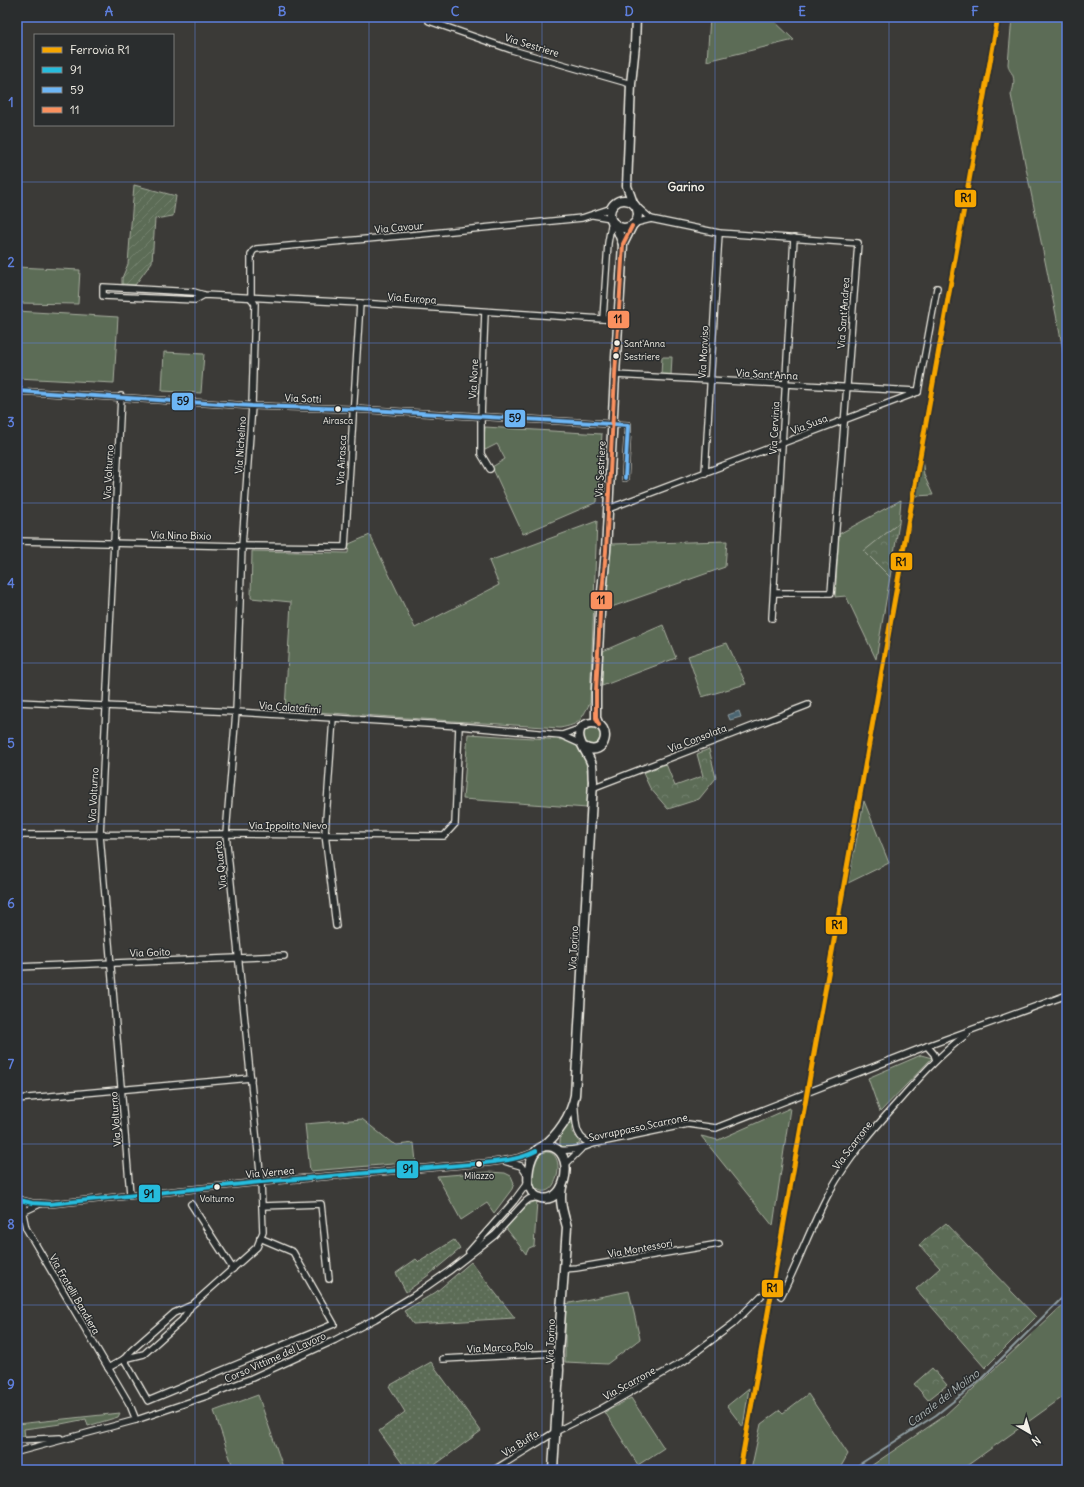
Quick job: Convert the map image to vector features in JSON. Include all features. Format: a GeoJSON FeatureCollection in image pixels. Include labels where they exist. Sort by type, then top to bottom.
{"type":"FeatureCollection","features":[{"type":"Feature","properties":{"kind":"main road"},"geometry":{"type":"LineString","coordinates":[[633,204],[627,186],[631,84],[636,17]]}},
{"type":"Feature","properties":{"kind":"main road"},"geometry":{"type":"LineString","coordinates":[[623,244],[613,221],[614,205],[627,186]]}},
{"type":"Feature","properties":{"kind":"main road"},"geometry":{"type":"LineString","coordinates":[[614,205],[626,200],[637,208],[638,216],[623,244]]}},
{"type":"Feature","properties":{"kind":"main road"},"geometry":{"type":"LineString","coordinates":[[613,221],[621,228],[633,225]]}},
{"type":"Feature","properties":{"kind":"main road","name":"Via Sestriere"},"geometry":{"type":"LineString","coordinates":[[606,551],[623,244]]}},
{"type":"Feature","properties":{"kind":"main road","name":"Via Torino"},"geometry":{"type":"LineString","coordinates":[[560,1128],[570,1111],[574,1100],[592,766],[595,754],[603,744],[606,735],[596,718],[596,702],[600,613],[606,551]]}},
{"type":"Feature","properties":{"kind":"main road","name":"Via Torino"},"geometry":{"type":"LineString","coordinates":[[592,766],[579,736],[596,702]]}},
{"type":"Feature","properties":{"kind":"main road"},"geometry":{"type":"LineString","coordinates":[[584,726],[595,723],[599,725]]}},
{"type":"Feature","properties":{"kind":"main road"},"geometry":{"type":"LineString","coordinates":[[583,746],[592,750],[600,747]]}},
{"type":"Feature","properties":{"kind":"main road"},"geometry":{"type":"LineString","coordinates":[[560,1128],[547,1143],[538,1149],[532,1159],[528,1179],[532,1192],[554,1205],[562,1214]]}},
{"type":"Feature","properties":{"kind":"main road"},"geometry":{"type":"LineString","coordinates":[[558,1150],[560,1128]]}},
{"type":"Feature","properties":{"kind":"main road"},"geometry":{"type":"LineString","coordinates":[[538,1149],[548,1146],[558,1150],[565,1159],[562,1187],[555,1196],[542,1198]]}},
{"type":"Feature","properties":{"kind":"main road","name":"Via Torino"},"geometry":{"type":"LineString","coordinates":[[553,1470],[559,1370],[558,1353],[566,1226],[562,1214],[560,1199],[562,1187]]}},
{"type":"Feature","properties":{"kind":"street","name":"Via Sestriere"},"geometry":{"type":"LineString","coordinates":[[429,21],[512,50],[631,84]]}},
{"type":"Feature","properties":{"kind":"street"},"geometry":{"type":"LineString","coordinates":[[633,204],[651,219]]}},
{"type":"Feature","properties":{"kind":"street"},"geometry":{"type":"LineString","coordinates":[[593,215],[614,205]]}},
{"type":"Feature","properties":{"kind":"street"},"geometry":{"type":"LineString","coordinates":[[593,215],[613,221],[608,243],[603,319]]}},
{"type":"Feature","properties":{"kind":"street","name":"Via Cavour"},"geometry":{"type":"LineString","coordinates":[[251,298],[251,255],[256,249],[582,218],[593,215]]}},
{"type":"Feature","properties":{"kind":"street"},"geometry":{"type":"LineString","coordinates":[[633,225],[651,219]]}},
{"type":"Feature","properties":{"kind":"street","name":"Via Sant'Andrea"},"geometry":{"type":"LineString","coordinates":[[651,219],[719,232],[858,242],[831,593],[774,593]]}},
{"type":"Feature","properties":{"kind":"street","name":"Via Monviso"},"geometry":{"type":"LineString","coordinates":[[705,473],[719,232]]}},
{"type":"Feature","properties":{"kind":"street","name":"Via Cervinia"},"geometry":{"type":"LineString","coordinates":[[772,618],[794,238]]}},
{"type":"Feature","properties":{"kind":"street","name":"Via Europa"},"geometry":{"type":"LineString","coordinates":[[204,295],[195,300],[103,296],[103,287],[194,292],[204,295],[360,303],[618,320]]}},
{"type":"Feature","properties":{"kind":"street"},"geometry":{"type":"LineString","coordinates":[[918,392],[937,288]]}},
{"type":"Feature","properties":{"kind":"street","name":"Via Nichelino"},"geometry":{"type":"LineString","coordinates":[[242,546],[252,406],[255,304],[251,298]]}},
{"type":"Feature","properties":{"kind":"street","name":"Via Airasca"},"geometry":{"type":"LineString","coordinates":[[345,547],[360,303]]}},
{"type":"Feature","properties":{"kind":"street","name":"Via None"},"geometry":{"type":"LineString","coordinates":[[485,312],[481,454],[490,469]]}},
{"type":"Feature","properties":{"kind":"street","name":"Via Sant'Anna"},"geometry":{"type":"LineString","coordinates":[[615,375],[918,392]]}},
{"type":"Feature","properties":{"kind":"street","name":"Via Sotti"},"geometry":{"type":"LineString","coordinates":[[17,391],[121,396],[252,406],[353,409],[628,425],[625,478]]}},
{"type":"Feature","properties":{"kind":"street","name":"Via Susa"},"geometry":{"type":"LineString","coordinates":[[608,509],[918,392]]}},
{"type":"Feature","properties":{"kind":"street","name":"Via Volturno"},"geometry":{"type":"LineString","coordinates":[[121,396],[100,835],[130,1194]]}},
{"type":"Feature","properties":{"kind":"street","name":"Via Nino Bixio"},"geometry":{"type":"LineString","coordinates":[[17,541],[345,547]]}},
{"type":"Feature","properties":{"kind":"street","name":"Via Quarto"},"geometry":{"type":"LineString","coordinates":[[242,546],[236,712],[226,834],[262,1182]]}},
{"type":"Feature","properties":{"kind":"street","name":"Via Calatafimi"},"geometry":{"type":"LineString","coordinates":[[17,702],[236,712],[459,726],[562,735],[583,746]]}},
{"type":"Feature","properties":{"kind":"street","name":"Via Consolata"},"geometry":{"type":"LineString","coordinates":[[592,788],[808,705]]}},
{"type":"Feature","properties":{"kind":"street"},"geometry":{"type":"LineString","coordinates":[[333,718],[325,834],[336,926]]}},
{"type":"Feature","properties":{"kind":"street","name":"Via Ippolito Nievo"},"geometry":{"type":"LineString","coordinates":[[17,835],[325,834],[444,836],[455,824],[459,726]]}},
{"type":"Feature","properties":{"kind":"street","name":"Via Calatafimi"},"geometry":{"type":"LineString","coordinates":[[562,735],[584,726]]}},
{"type":"Feature","properties":{"kind":"street","name":"Via Goito"},"geometry":{"type":"LineString","coordinates":[[17,967],[284,956]]}},
{"type":"Feature","properties":{"kind":"street","name":"Via Scarrone"},"geometry":{"type":"LineString","coordinates":[[925,1047],[1067,995]]}},
{"type":"Feature","properties":{"kind":"street","name":"Via Scarrone"},"geometry":{"type":"LineString","coordinates":[[781,1296],[830,1191],[870,1134],[936,1060],[972,1030]]}},
{"type":"Feature","properties":{"kind":"street"},"geometry":{"type":"LineString","coordinates":[[925,1047],[934,1054],[936,1060]]}},
{"type":"Feature","properties":{"kind":"street","name":"Sovrappasso Scarrone"},"geometry":{"type":"LineString","coordinates":[[582,1149],[592,1144],[688,1124],[716,1128],[925,1047]]}},
{"type":"Feature","properties":{"kind":"street"},"geometry":{"type":"LineString","coordinates":[[17,1099],[122,1091],[251,1078]]}},
{"type":"Feature","properties":{"kind":"street"},"geometry":{"type":"LineString","coordinates":[[574,1100],[577,1130],[583,1140],[592,1144]]}},
{"type":"Feature","properties":{"kind":"street"},"geometry":{"type":"LineString","coordinates":[[502,1161],[528,1155],[538,1149]]}},
{"type":"Feature","properties":{"kind":"street"},"geometry":{"type":"LineString","coordinates":[[558,1150],[571,1151],[582,1149]]}},
{"type":"Feature","properties":{"kind":"street"},"geometry":{"type":"LineString","coordinates":[[565,1165],[582,1149]]}},
{"type":"Feature","properties":{"kind":"street"},"geometry":{"type":"LineString","coordinates":[[465,1257],[514,1200],[528,1179],[521,1166],[502,1161]]}},
{"type":"Feature","properties":{"kind":"street","name":"Via Vernea"},"geometry":{"type":"LineString","coordinates":[[40,1204],[130,1194],[502,1161]]}},
{"type":"Feature","properties":{"kind":"street"},"geometry":{"type":"LineString","coordinates":[[108,1368],[124,1360],[144,1354],[182,1320],[191,1306],[256,1247],[263,1232],[262,1182]]}},
{"type":"Feature","properties":{"kind":"street"},"geometry":{"type":"LineString","coordinates":[[465,1257],[495,1235],[525,1202],[542,1198]]}},
{"type":"Feature","properties":{"kind":"street"},"geometry":{"type":"LineString","coordinates":[[18,1199],[40,1204]]}},
{"type":"Feature","properties":{"kind":"street"},"geometry":{"type":"LineString","coordinates":[[18,1199],[24,1207],[23,1213],[26,1228]]}},
{"type":"Feature","properties":{"kind":"street"},"geometry":{"type":"LineString","coordinates":[[26,1228],[17,1220],[23,1213],[40,1204]]}},
{"type":"Feature","properties":{"kind":"street"},"geometry":{"type":"LineString","coordinates":[[191,1204],[232,1269]]}},
{"type":"Feature","properties":{"kind":"street"},"geometry":{"type":"LineString","coordinates":[[262,1206],[321,1204],[330,1280]]}},
{"type":"Feature","properties":{"kind":"street","name":"Via Fratelli Bandiera"},"geometry":{"type":"LineString","coordinates":[[26,1228],[130,1406],[136,1420]]}},
{"type":"Feature","properties":{"kind":"street"},"geometry":{"type":"LineString","coordinates":[[124,1360],[148,1400],[334,1324],[293,1252],[260,1238]]}},
{"type":"Feature","properties":{"kind":"street","name":"Via Montessori"},"geometry":{"type":"LineString","coordinates":[[564,1269],[719,1244]]}},
{"type":"Feature","properties":{"kind":"street","name":"Corso Vittime del Lavoro"},"geometry":{"type":"LineString","coordinates":[[17,1452],[136,1420],[207,1396],[245,1381],[335,1340],[375,1319],[413,1296],[449,1271],[465,1257]]}},
{"type":"Feature","properties":{"kind":"street","name":"Via Scarrone"},"geometry":{"type":"LineString","coordinates":[[555,1432],[601,1409],[684,1361],[733,1324],[761,1296]]}},
{"type":"Feature","properties":{"kind":"street"},"geometry":{"type":"LineString","coordinates":[[124,1360],[132,1350],[174,1313],[191,1306]]}},
{"type":"Feature","properties":{"kind":"street","name":"Via Marco Polo"},"geometry":{"type":"LineString","coordinates":[[443,1359],[558,1353]]}},
{"type":"Feature","properties":{"kind":"street","name":"Via Buffa"},"geometry":{"type":"LineString","coordinates":[[494,1470],[555,1432]]}},
{"type":"Feature","properties":{"kind":"street","name":"Corso Vittime del Lavoro"},"geometry":{"type":"LineString","coordinates":[[17,1440],[74,1437]]}},
{"type":"Feature","properties":{"kind":"green space"},"geometry":{"type":"Polygon","coordinates":[[[710,17],[770,17],[794,40],[707,61],[710,17]]]}},
{"type":"Feature","properties":{"kind":"green space"},"geometry":{"type":"Polygon","coordinates":[[[1012,17],[1067,17],[1067,379],[1062,344],[1011,95],[1014,81],[1008,64],[1012,17]]]}},
{"type":"Feature","properties":{"kind":"green space"},"geometry":{"type":"Polygon","coordinates":[[[134,185],[176,196],[173,216],[155,219],[152,262],[135,285],[122,284],[122,278],[128,264],[134,185]]]}},
{"type":"Feature","properties":{"kind":"green space"},"geometry":{"type":"Polygon","coordinates":[[[17,267],[80,270],[78,304],[17,303],[17,267]]]}},
{"type":"Feature","properties":{"kind":"green space"},"geometry":{"type":"Polygon","coordinates":[[[17,311],[118,317],[114,383],[17,378],[17,311]]]}},
{"type":"Feature","properties":{"kind":"green space"},"geometry":{"type":"Polygon","coordinates":[[[164,352],[204,354],[201,393],[162,391],[164,352]]]}},
{"type":"Feature","properties":{"kind":"green space"},"geometry":{"type":"Polygon","coordinates":[[[662,357],[672,357],[671,376],[661,375],[662,357]]]}},
{"type":"Feature","properties":{"kind":"green space"},"geometry":{"type":"Polygon","coordinates":[[[485,427],[602,434],[597,502],[523,534],[492,467],[505,459],[497,444],[483,451],[485,427]]]}},
{"type":"Feature","properties":{"kind":"green space"},"geometry":{"type":"Polygon","coordinates":[[[922,457],[924,475],[933,495],[916,496],[922,457]]]}},
{"type":"Feature","properties":{"kind":"green space"},"geometry":{"type":"Polygon","coordinates":[[[901,500],[899,523],[865,551],[890,577],[876,659],[846,596],[835,597],[839,534],[901,500]]]}},
{"type":"Feature","properties":{"kind":"green space"},"geometry":{"type":"Polygon","coordinates":[[[597,521],[590,703],[582,718],[576,723],[560,728],[285,710],[291,602],[251,598],[252,551],[348,553],[349,544],[370,535],[415,628],[499,585],[489,561],[597,521]]]}},
{"type":"Feature","properties":{"kind":"green space"},"geometry":{"type":"Polygon","coordinates":[[[899,523],[890,577],[864,551],[899,523]]]}},
{"type":"Feature","properties":{"kind":"green space"},"geometry":{"type":"Polygon","coordinates":[[[727,541],[725,567],[606,609],[611,544],[727,541]]]}},
{"type":"Feature","properties":{"kind":"green space"},"geometry":{"type":"Polygon","coordinates":[[[663,625],[676,658],[602,686],[603,651],[663,625]]]}},
{"type":"Feature","properties":{"kind":"green space"},"geometry":{"type":"Polygon","coordinates":[[[727,643],[746,684],[702,697],[688,656],[727,643]]]}},
{"type":"Feature","properties":{"kind":"green space"},"geometry":{"type":"Polygon","coordinates":[[[592,727],[598,730],[601,736],[598,742],[592,745],[586,742],[583,736],[586,730],[592,727]]]}},
{"type":"Feature","properties":{"kind":"green space"},"geometry":{"type":"Polygon","coordinates":[[[468,734],[565,740],[574,744],[582,752],[587,767],[587,808],[463,799],[468,734]]]}},
{"type":"Feature","properties":{"kind":"green space"},"geometry":{"type":"Polygon","coordinates":[[[709,749],[716,778],[699,799],[668,809],[650,788],[643,773],[666,764],[675,786],[703,776],[697,754],[709,749]]]}},
{"type":"Feature","properties":{"kind":"green space"},"geometry":{"type":"Polygon","coordinates":[[[864,801],[889,863],[848,883],[864,801]]]}},
{"type":"Feature","properties":{"kind":"green space"},"geometry":{"type":"Polygon","coordinates":[[[921,1055],[932,1058],[880,1112],[868,1078],[921,1055]]]}},
{"type":"Feature","properties":{"kind":"green space"},"geometry":{"type":"Polygon","coordinates":[[[790,1108],[773,1226],[701,1136],[718,1140],[790,1108]]]}},
{"type":"Feature","properties":{"kind":"green space"},"geometry":{"type":"Polygon","coordinates":[[[572,1118],[572,1132],[580,1143],[573,1147],[562,1147],[560,1145],[560,1138],[565,1127],[572,1118]]]}},
{"type":"Feature","properties":{"kind":"green space"},"geometry":{"type":"Polygon","coordinates":[[[362,1119],[392,1143],[397,1145],[414,1143],[416,1162],[310,1171],[305,1124],[362,1119]]]}},
{"type":"Feature","properties":{"kind":"green space"},"geometry":{"type":"Polygon","coordinates":[[[544,1152],[552,1153],[556,1158],[558,1166],[555,1183],[550,1189],[544,1191],[537,1189],[533,1183],[532,1167],[537,1156],[544,1152]]]}},
{"type":"Feature","properties":{"kind":"green space"},"geometry":{"type":"Polygon","coordinates":[[[488,1172],[505,1173],[511,1176],[514,1183],[512,1189],[494,1213],[487,1203],[461,1220],[437,1176],[488,1172]]]}},
{"type":"Feature","properties":{"kind":"green space"},"geometry":{"type":"Polygon","coordinates":[[[537,1201],[534,1246],[529,1248],[526,1254],[506,1228],[524,1208],[537,1201]]]}},
{"type":"Feature","properties":{"kind":"green space"},"geometry":{"type":"Polygon","coordinates":[[[946,1223],[1036,1317],[985,1368],[916,1289],[940,1268],[919,1245],[946,1223]]]}},
{"type":"Feature","properties":{"kind":"green space"},"geometry":{"type":"Polygon","coordinates":[[[454,1240],[460,1249],[406,1292],[396,1273],[416,1259],[419,1262],[454,1240]]]}},
{"type":"Feature","properties":{"kind":"green space"},"geometry":{"type":"Polygon","coordinates":[[[471,1262],[515,1318],[413,1324],[404,1311],[436,1292],[471,1262]]]}},
{"type":"Feature","properties":{"kind":"green space"},"geometry":{"type":"Polygon","coordinates":[[[629,1291],[640,1339],[607,1364],[565,1362],[565,1304],[629,1291]]]}},
{"type":"Feature","properties":{"kind":"green space"},"geometry":{"type":"Polygon","coordinates":[[[1067,1301],[1067,1394],[961,1470],[865,1470],[943,1417],[1067,1301]]]}},
{"type":"Feature","properties":{"kind":"green space"},"geometry":{"type":"Polygon","coordinates":[[[431,1362],[481,1431],[428,1470],[407,1470],[379,1431],[405,1412],[389,1386],[431,1362]]]}},
{"type":"Feature","properties":{"kind":"green space"},"geometry":{"type":"Polygon","coordinates":[[[932,1368],[947,1385],[928,1400],[914,1384],[932,1368]]]}},
{"type":"Feature","properties":{"kind":"green space"},"geometry":{"type":"Polygon","coordinates":[[[749,1388],[743,1427],[727,1406],[749,1388]]]}},
{"type":"Feature","properties":{"kind":"green space"},"geometry":{"type":"Polygon","coordinates":[[[808,1394],[848,1454],[839,1470],[751,1470],[761,1424],[780,1410],[783,1413],[808,1394]]]}},
{"type":"Feature","properties":{"kind":"green space"},"geometry":{"type":"Polygon","coordinates":[[[258,1395],[284,1470],[234,1470],[214,1411],[258,1395]]]}},
{"type":"Feature","properties":{"kind":"green space"},"geometry":{"type":"Polygon","coordinates":[[[631,1398],[664,1448],[638,1465],[605,1412],[631,1398]]]}},
{"type":"Feature","properties":{"kind":"green space"},"geometry":{"type":"Polygon","coordinates":[[[120,1413],[118,1417],[88,1426],[86,1419],[24,1429],[25,1437],[17,1437],[17,1424],[120,1413]]]}},
{"type":"Feature","properties":{"kind":"water"},"geometry":{"type":"Polygon","coordinates":[[[739,711],[741,717],[730,720],[728,715],[739,711]]]}},
{"type":"Feature","properties":{"kind":"waterway","name":"Canale del Molino"},"geometry":{"type":"LineString","coordinates":[[853,1470],[936,1415],[978,1382],[1067,1293]]}},
{"type":"Feature","properties":{"kind":"rail line","name":"R1"},"geometry":{"type":"LineString","coordinates":[[740,1470],[998,17]]}},
{"type":"Feature","properties":{"kind":"transit line","name":"11"},"geometry":{"type":"LineString","coordinates":[[599,725],[596,718],[596,692],[600,613],[606,551],[623,244],[632,226]]}},
{"type":"Feature","properties":{"kind":"transit line","name":"59"},"geometry":{"type":"LineString","coordinates":[[17,391],[252,406],[353,409],[628,425],[625,478]]}},
{"type":"Feature","properties":{"kind":"transit line","name":"91"},"geometry":{"type":"LineString","coordinates":[[20,1200],[32,1203],[50,1204],[261,1182],[485,1163],[518,1158],[536,1151]]}},
{"type":"Feature","properties":{"kind":"place","name":"Sant'Anna"},"geometry":{"type":"Point","coordinates":[617,343]}},
{"type":"Feature","properties":{"kind":"place","name":"Sestriere"},"geometry":{"type":"Point","coordinates":[616,356]}},
{"type":"Feature","properties":{"kind":"place","name":"Airasca"},"geometry":{"type":"Point","coordinates":[338,409]}},
{"type":"Feature","properties":{"kind":"place","name":"Milazzo"},"geometry":{"type":"Point","coordinates":[479,1164]}},
{"type":"Feature","properties":{"kind":"place","name":"Volturno"},"geometry":{"type":"Point","coordinates":[217,1187]}},
{"type":"Feature","properties":{"kind":"district","name":"Garino"},"geometry":{"type":"Point","coordinates":[686,187]}}]}
